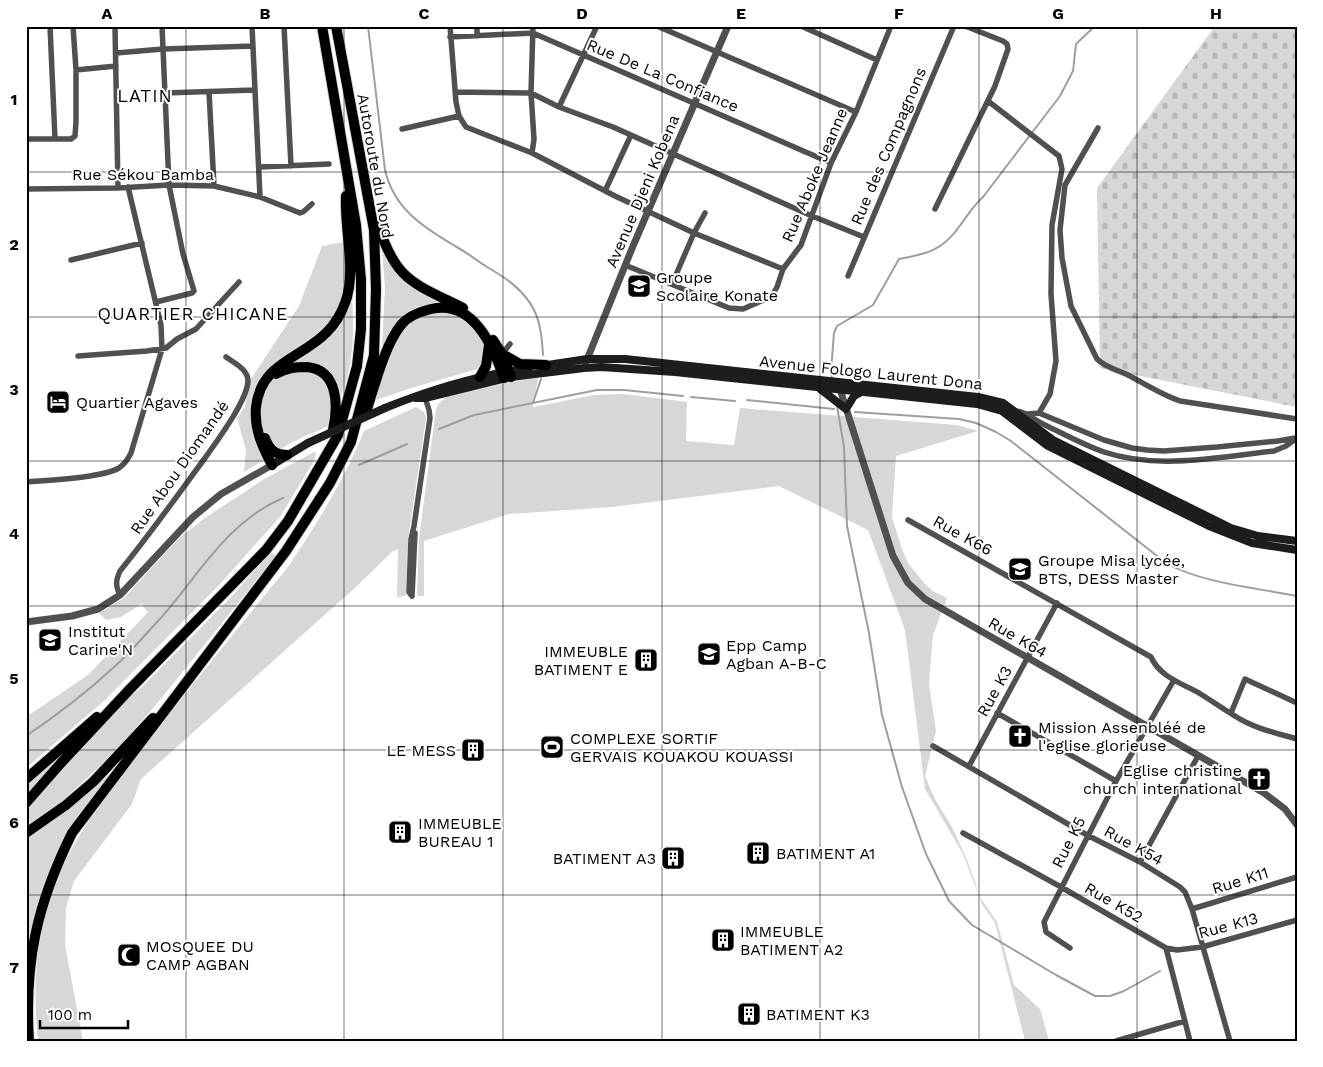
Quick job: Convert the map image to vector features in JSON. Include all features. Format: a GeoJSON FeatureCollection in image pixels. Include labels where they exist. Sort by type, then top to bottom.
{"type":"FeatureCollection","features":[{"type":"Feature","properties":{"kind":"highway","name":"Autoroute du Nord"},"geometry":{"type":"LineString","coordinates":[[322,26],[356,225],[360,263],[362,330],[357,366],[338,435],[329,453]]}},
{"type":"Feature","properties":{"kind":"highway","name":"Autoroute du Nord"},"geometry":{"type":"LineString","coordinates":[[186,681],[286,551],[330,484],[351,442],[374,355],[376,289],[374,230],[336,26]]}},
{"type":"Feature","properties":{"kind":"highway"},"geometry":{"type":"LineString","coordinates":[[287,455],[277,454],[267,449],[257,433],[257,400],[264,381],[272,372],[326,333],[338,318],[346,301],[350,263],[346,201],[347,178]]}},
{"type":"Feature","properties":{"kind":"highway"},"geometry":{"type":"LineString","coordinates":[[368,201],[386,248],[398,269],[415,284],[472,313],[482,322],[502,354],[506,375]]}},
{"type":"Feature","properties":{"kind":"highway"},"geometry":{"type":"LineString","coordinates":[[351,442],[361,428],[392,340],[401,324],[409,317],[434,308],[455,310],[466,314],[482,330],[506,375]]}},
{"type":"Feature","properties":{"kind":"highway"},"geometry":{"type":"LineString","coordinates":[[480,377],[486,366],[489,344]]}},
{"type":"Feature","properties":{"kind":"highway"},"geometry":{"type":"LineString","coordinates":[[502,354],[520,364],[546,366]]}},
{"type":"Feature","properties":{"kind":"highway"},"geometry":{"type":"LineString","coordinates":[[26,803],[130,689],[266,550],[288,521],[329,453],[336,418],[336,403],[330,381],[325,375],[312,368],[285,369],[274,375],[267,384],[261,418],[271,465]]}},
{"type":"Feature","properties":{"kind":"highway"},"geometry":{"type":"LineString","coordinates":[[26,833],[66,805],[93,782],[186,681]]}},
{"type":"Feature","properties":{"kind":"highway"},"geometry":{"type":"LineString","coordinates":[[28,1041],[28,974],[45,895],[56,866],[72,833],[166,711],[186,681]]}},
{"type":"Feature","properties":{"kind":"highway"},"geometry":{"type":"LineString","coordinates":[[26,779],[130,689]]}},
{"type":"Feature","properties":{"kind":"main road","name":"Avenue Fologo Laurent Dona"},"geometry":{"type":"LineString","coordinates":[[424,395],[546,366],[587,359],[625,359],[840,385],[978,397],[1003,403],[1048,446],[1208,526],[1252,543],[1297,550]]}},
{"type":"Feature","properties":{"kind":"main road","name":"Avenue Fologo Laurent Dona"},"geometry":{"type":"LineString","coordinates":[[271,465],[308,443],[385,408],[480,377],[584,368],[647,369],[818,387],[840,385],[863,391],[977,404],[997,409],[1013,414],[1053,440],[1231,528],[1258,536],[1297,541]]}},
{"type":"Feature","properties":{"kind":"main road"},"geometry":{"type":"LineString","coordinates":[[818,387],[846,410],[854,396],[863,391]]}},
{"type":"Feature","properties":{"kind":"street"},"geometry":{"type":"LineString","coordinates":[[50,26],[56,139]]}},
{"type":"Feature","properties":{"kind":"street"},"geometry":{"type":"LineString","coordinates":[[26,140],[71,139],[75,136],[76,70],[73,26]]}},
{"type":"Feature","properties":{"kind":"street"},"geometry":{"type":"LineString","coordinates":[[115,26],[118,188]]}},
{"type":"Feature","properties":{"kind":"street"},"geometry":{"type":"LineString","coordinates":[[156,302],[194,291],[183,254],[169,185],[162,26]]}},
{"type":"Feature","properties":{"kind":"street"},"geometry":{"type":"LineString","coordinates":[[252,26],[260,197]]}},
{"type":"Feature","properties":{"kind":"street"},"geometry":{"type":"LineString","coordinates":[[284,26],[291,166]]}},
{"type":"Feature","properties":{"kind":"street"},"geometry":{"type":"LineString","coordinates":[[450,26],[455,92],[459,116],[466,127],[532,153],[605,191],[694,233],[783,269]]}},
{"type":"Feature","properties":{"kind":"street"},"geometry":{"type":"LineString","coordinates":[[477,26],[477,36]]}},
{"type":"Feature","properties":{"kind":"street"},"geometry":{"type":"LineString","coordinates":[[559,107],[584,56],[596,26]]}},
{"type":"Feature","properties":{"kind":"street"},"geometry":{"type":"LineString","coordinates":[[657,26],[856,112]]}},
{"type":"Feature","properties":{"kind":"street","name":"Avenue Djeni Kobena"},"geometry":{"type":"LineString","coordinates":[[584,368],[625,265],[728,26]]}},
{"type":"Feature","properties":{"kind":"street"},"geometry":{"type":"LineString","coordinates":[[801,26],[877,60]]}},
{"type":"Feature","properties":{"kind":"street","name":"Rue Aboke Jeanne"},"geometry":{"type":"LineString","coordinates":[[625,265],[728,308],[743,309],[773,294],[783,269],[801,245],[831,163],[856,112],[891,26]]}},
{"type":"Feature","properties":{"kind":"street","name":"Rue des Compagnons"},"geometry":{"type":"LineString","coordinates":[[848,276],[954,26]]}},
{"type":"Feature","properties":{"kind":"street"},"geometry":{"type":"LineString","coordinates":[[935,210],[988,101],[1005,59],[1007,44],[965,26]]}},
{"type":"Feature","properties":{"kind":"street"},"geometry":{"type":"LineString","coordinates":[[532,153],[534,139],[531,93],[533,30]]}},
{"type":"Feature","properties":{"kind":"street","name":"Rue De La Confiance"},"geometry":{"type":"LineString","coordinates":[[450,37],[533,30],[584,56],[831,163]]}},
{"type":"Feature","properties":{"kind":"street"},"geometry":{"type":"LineString","coordinates":[[116,53],[163,49],[253,46]]}},
{"type":"Feature","properties":{"kind":"street"},"geometry":{"type":"LineString","coordinates":[[76,70],[116,66]]}},
{"type":"Feature","properties":{"kind":"street"},"geometry":{"type":"LineString","coordinates":[[165,93],[254,90]]}},
{"type":"Feature","properties":{"kind":"street"},"geometry":{"type":"LineString","coordinates":[[209,92],[214,186]]}},
{"type":"Feature","properties":{"kind":"street"},"geometry":{"type":"LineString","coordinates":[[455,92],[531,93],[559,107],[631,135],[672,155],[864,237]]}},
{"type":"Feature","properties":{"kind":"street"},"geometry":{"type":"LineString","coordinates":[[988,101],[1059,156],[1062,163],[1052,224],[1051,294],[1056,361],[1050,394],[1039,413]]}},
{"type":"Feature","properties":{"kind":"street"},"geometry":{"type":"LineString","coordinates":[[402,129],[459,116]]}},
{"type":"Feature","properties":{"kind":"street"},"geometry":{"type":"LineString","coordinates":[[1098,128],[1065,185],[1060,230],[1062,258],[1071,306],[1097,359],[1104,365],[1180,401],[1297,419]]}},
{"type":"Feature","properties":{"kind":"street"},"geometry":{"type":"LineString","coordinates":[[605,191],[631,135]]}},
{"type":"Feature","properties":{"kind":"street"},"geometry":{"type":"LineString","coordinates":[[260,168],[329,164]]}},
{"type":"Feature","properties":{"kind":"street","name":"Rue Sékou Bamba"},"geometry":{"type":"LineString","coordinates":[[26,189],[118,188],[169,185],[214,186],[260,197],[300,212],[303,212],[312,204]]}},
{"type":"Feature","properties":{"kind":"street"},"geometry":{"type":"LineString","coordinates":[[26,482],[104,473],[118,468],[126,462],[131,452],[162,349],[161,325],[128,187]]}},
{"type":"Feature","properties":{"kind":"street"},"geometry":{"type":"LineString","coordinates":[[672,284],[705,212]]}},
{"type":"Feature","properties":{"kind":"street"},"geometry":{"type":"LineString","coordinates":[[71,260],[142,243]]}},
{"type":"Feature","properties":{"kind":"street"},"geometry":{"type":"LineString","coordinates":[[78,356],[162,349],[196,329],[240,282]]}},
{"type":"Feature","properties":{"kind":"street"},"geometry":{"type":"LineString","coordinates":[[502,354],[510,344]]}},
{"type":"Feature","properties":{"kind":"street","name":"Rue Abou Diomandé"},"geometry":{"type":"LineString","coordinates":[[120,594],[116,588],[116,580],[120,571],[166,512],[240,403],[248,381],[247,375],[243,369],[226,357]]}},
{"type":"Feature","properties":{"kind":"street","name":"Rue K64"},"geometry":{"type":"LineString","coordinates":[[840,385],[846,410],[893,556],[908,583],[925,599],[1276,801],[1285,809],[1297,825]]}},
{"type":"Feature","properties":{"kind":"street"},"geometry":{"type":"LineString","coordinates":[[414,526],[412,596],[408,592],[411,539],[430,418],[424,395]]}},
{"type":"Feature","properties":{"kind":"street"},"geometry":{"type":"LineString","coordinates":[[1013,414],[1039,413],[1104,440],[1147,450],[1164,451],[1272,442],[1297,438]]}},
{"type":"Feature","properties":{"kind":"street"},"geometry":{"type":"LineString","coordinates":[[1026,414],[1044,425],[1102,451],[1147,460],[1192,459],[1274,451],[1286,446],[1297,438]]}},
{"type":"Feature","properties":{"kind":"street","name":"Avenue Fologo Laurent Dona"},"geometry":{"type":"LineString","coordinates":[[26,622],[72,616],[98,609],[120,594],[193,517],[220,494],[271,465]]}},
{"type":"Feature","properties":{"kind":"street","name":"Rue K66"},"geometry":{"type":"LineString","coordinates":[[908,520],[1151,657],[1156,666],[1168,677],[1236,717],[1297,740]]}},
{"type":"Feature","properties":{"kind":"street","name":"Rue K3"},"geometry":{"type":"LineString","coordinates":[[969,766],[1058,603]]}},
{"type":"Feature","properties":{"kind":"street"},"geometry":{"type":"LineString","coordinates":[[1230,713],[1244,679],[1297,703]]}},
{"type":"Feature","properties":{"kind":"street","name":"Rue K5"},"geometry":{"type":"LineString","coordinates":[[1070,948],[1046,932],[1044,922],[1116,781],[1174,680]]}},
{"type":"Feature","properties":{"kind":"street"},"geometry":{"type":"LineString","coordinates":[[997,713],[1116,781]]}},
{"type":"Feature","properties":{"kind":"street","name":"Rue K54"},"geometry":{"type":"LineString","coordinates":[[933,746],[1087,835],[1140,862],[1183,889],[1192,909],[1230,1041]]}},
{"type":"Feature","properties":{"kind":"street"},"geometry":{"type":"LineString","coordinates":[[1140,862],[1198,756]]}},
{"type":"Feature","properties":{"kind":"street","name":"Rue K52"},"geometry":{"type":"LineString","coordinates":[[963,833],[1166,948]]}},
{"type":"Feature","properties":{"kind":"street","name":"Rue K11"},"geometry":{"type":"LineString","coordinates":[[1192,909],[1297,877]]}},
{"type":"Feature","properties":{"kind":"street","name":"Rue K13"},"geometry":{"type":"LineString","coordinates":[[1166,948],[1177,950],[1202,947],[1297,920]]}},
{"type":"Feature","properties":{"kind":"street"},"geometry":{"type":"LineString","coordinates":[[1166,948],[1190,1041]]}},
{"type":"Feature","properties":{"kind":"street"},"geometry":{"type":"LineString","coordinates":[[1116,1041],[1184,1021]]}},
{"type":"Feature","properties":{"kind":"green space"},"geometry":{"type":"Polygon","coordinates":[[[1215,26],[1297,26],[1297,407],[1100,368],[1097,188],[1215,26]]]}},
{"type":"Feature","properties":{"kind":"green space"},"geometry":{"type":"Polygon","coordinates":[[[344,242],[352,302],[353,342],[346,382],[334,415],[326,427],[293,442],[244,472],[246,450],[237,418],[245,407],[247,385],[299,306],[322,246],[344,242]]]}},
{"type":"Feature","properties":{"kind":"green space"},"geometry":{"type":"Polygon","coordinates":[[[382,250],[394,270],[408,283],[441,302],[421,308],[405,316],[387,336],[382,347],[385,288],[382,250]]]}},
{"type":"Feature","properties":{"kind":"green space"},"geometry":{"type":"Polygon","coordinates":[[[442,312],[463,318],[481,335],[485,342],[481,368],[376,400],[391,351],[404,328],[413,320],[423,315],[442,312]]]}},
{"type":"Feature","properties":{"kind":"green space"},"geometry":{"type":"Polygon","coordinates":[[[538,378],[533,407],[594,395],[623,394],[687,402],[686,441],[734,445],[740,408],[957,425],[978,431],[896,456],[892,517],[908,563],[925,584],[933,591],[947,598],[933,635],[929,683],[936,731],[925,776],[968,862],[980,897],[997,922],[1014,985],[1040,1009],[1049,1041],[1025,1041],[995,923],[982,904],[963,854],[925,789],[905,630],[868,530],[779,486],[612,507],[509,514],[424,541],[424,596],[417,596],[419,539],[436,409],[439,403],[449,395],[538,378]]]}},
{"type":"Feature","properties":{"kind":"green space"},"geometry":{"type":"Polygon","coordinates":[[[416,407],[424,412],[426,418],[408,539],[406,596],[397,597],[398,549],[393,551],[356,587],[141,779],[132,804],[74,881],[66,908],[65,945],[83,1041],[38,1041],[36,985],[42,931],[51,895],[60,872],[85,826],[133,760],[288,567],[348,467],[364,431],[416,407]]]}},
{"type":"Feature","properties":{"kind":"green space"},"geometry":{"type":"Polygon","coordinates":[[[316,451],[315,459],[280,517],[220,584],[105,700],[26,768],[26,717],[88,675],[148,612],[141,604],[121,617],[106,620],[99,613],[124,598],[179,538],[205,518],[266,478],[316,451]]]}},
{"type":"Feature","properties":{"kind":"green space"},"geometry":{"type":"Polygon","coordinates":[[[271,552],[276,556],[159,701],[114,753],[62,801],[26,826],[26,784],[141,688],[232,596],[271,552]]]}},
{"type":"Feature","properties":{"kind":"green space"},"geometry":{"type":"Polygon","coordinates":[[[121,759],[76,824],[53,865],[36,911],[26,960],[26,840],[76,802],[121,759]]]}},
{"type":"Feature","properties":{"kind":"waterway"},"geometry":{"type":"LineString","coordinates":[[368,26],[385,170],[395,196],[421,224],[501,276],[525,296],[538,321],[543,355]]}},
{"type":"Feature","properties":{"kind":"waterway"},"geometry":{"type":"LineString","coordinates":[[832,379],[834,333],[837,326],[873,305],[899,259],[933,250],[953,235],[1060,96],[1073,71],[1076,44],[1095,26]]}},
{"type":"Feature","properties":{"kind":"waterway"},"geometry":{"type":"LineString","coordinates":[[533,403],[541,379]]}},
{"type":"Feature","properties":{"kind":"waterway"},"geometry":{"type":"LineString","coordinates":[[439,429],[474,415],[597,390],[624,390],[683,396]]}},
{"type":"Feature","properties":{"kind":"waterway"},"geometry":{"type":"LineString","coordinates":[[691,397],[735,401]]}},
{"type":"Feature","properties":{"kind":"waterway"},"geometry":{"type":"LineString","coordinates":[[747,400],[834,409]]}},
{"type":"Feature","properties":{"kind":"waterway"},"geometry":{"type":"LineString","coordinates":[[837,406],[844,447],[847,526],[869,633],[882,715],[902,787],[926,854],[949,901],[972,925],[1095,996],[1110,996],[1124,991],[1160,971]]}},
{"type":"Feature","properties":{"kind":"waterway"},"geometry":{"type":"LineString","coordinates":[[855,412],[959,419],[976,423],[1011,441],[1166,563],[1180,570],[1212,580],[1297,596]]}},
{"type":"Feature","properties":{"kind":"waterway"},"geometry":{"type":"LineString","coordinates":[[359,465],[407,444]]}},
{"type":"Feature","properties":{"kind":"waterway"},"geometry":{"type":"LineString","coordinates":[[26,736],[71,704],[119,663],[173,604],[229,536],[263,508],[283,498]]}},
{"type":"Feature","properties":{"kind":"place","name":"Groupe Scolaire Konate"},"geometry":{"type":"Point","coordinates":[639,286]}},
{"type":"Feature","properties":{"kind":"place","name":"Quartier Agaves"},"geometry":{"type":"Point","coordinates":[58,402]}},
{"type":"Feature","properties":{"kind":"place","name":"Groupe Misa lycée, BTS, DESS Master"},"geometry":{"type":"Point","coordinates":[1020,569]}},
{"type":"Feature","properties":{"kind":"place","name":"Institut Carine'N"},"geometry":{"type":"Point","coordinates":[50,640]}},
{"type":"Feature","properties":{"kind":"place","name":"Epp Camp Agban A-B-C"},"geometry":{"type":"Point","coordinates":[709,654]}},
{"type":"Feature","properties":{"kind":"place","name":"IMMEUBLE BATIMENT E"},"geometry":{"type":"Point","coordinates":[646,660]}},
{"type":"Feature","properties":{"kind":"place","name":"Mission Assenbléé de l'eglise glorieuse"},"geometry":{"type":"Point","coordinates":[1020,736]}},
{"type":"Feature","properties":{"kind":"place","name":"COMPLEXE SORTIF GERVAIS KOUAKOU KOUASSI"},"geometry":{"type":"Point","coordinates":[552,747]}},
{"type":"Feature","properties":{"kind":"place","name":"LE MESS"},"geometry":{"type":"Point","coordinates":[473,750]}},
{"type":"Feature","properties":{"kind":"place","name":"Eglise christine church international"},"geometry":{"type":"Point","coordinates":[1259,779]}},
{"type":"Feature","properties":{"kind":"place","name":"IMMEUBLE BUREAU 1"},"geometry":{"type":"Point","coordinates":[400,832]}},
{"type":"Feature","properties":{"kind":"place","name":"BATIMENT A1"},"geometry":{"type":"Point","coordinates":[758,853]}},
{"type":"Feature","properties":{"kind":"place","name":"BATIMENT A3"},"geometry":{"type":"Point","coordinates":[673,858]}},
{"type":"Feature","properties":{"kind":"place","name":"IMMEUBLE BATIMENT A2"},"geometry":{"type":"Point","coordinates":[723,940]}},
{"type":"Feature","properties":{"kind":"place","name":"MOSQUEE DU CAMP AGBAN"},"geometry":{"type":"Point","coordinates":[129,955]}},
{"type":"Feature","properties":{"kind":"place","name":"BATIMENT K3"},"geometry":{"type":"Point","coordinates":[749,1014]}},
{"type":"Feature","properties":{"kind":"district","name":"LATIN"},"geometry":{"type":"Point","coordinates":[145,96]}},
{"type":"Feature","properties":{"kind":"district","name":"QUARTIER CHICANE"},"geometry":{"type":"Point","coordinates":[193,314]}}]}
